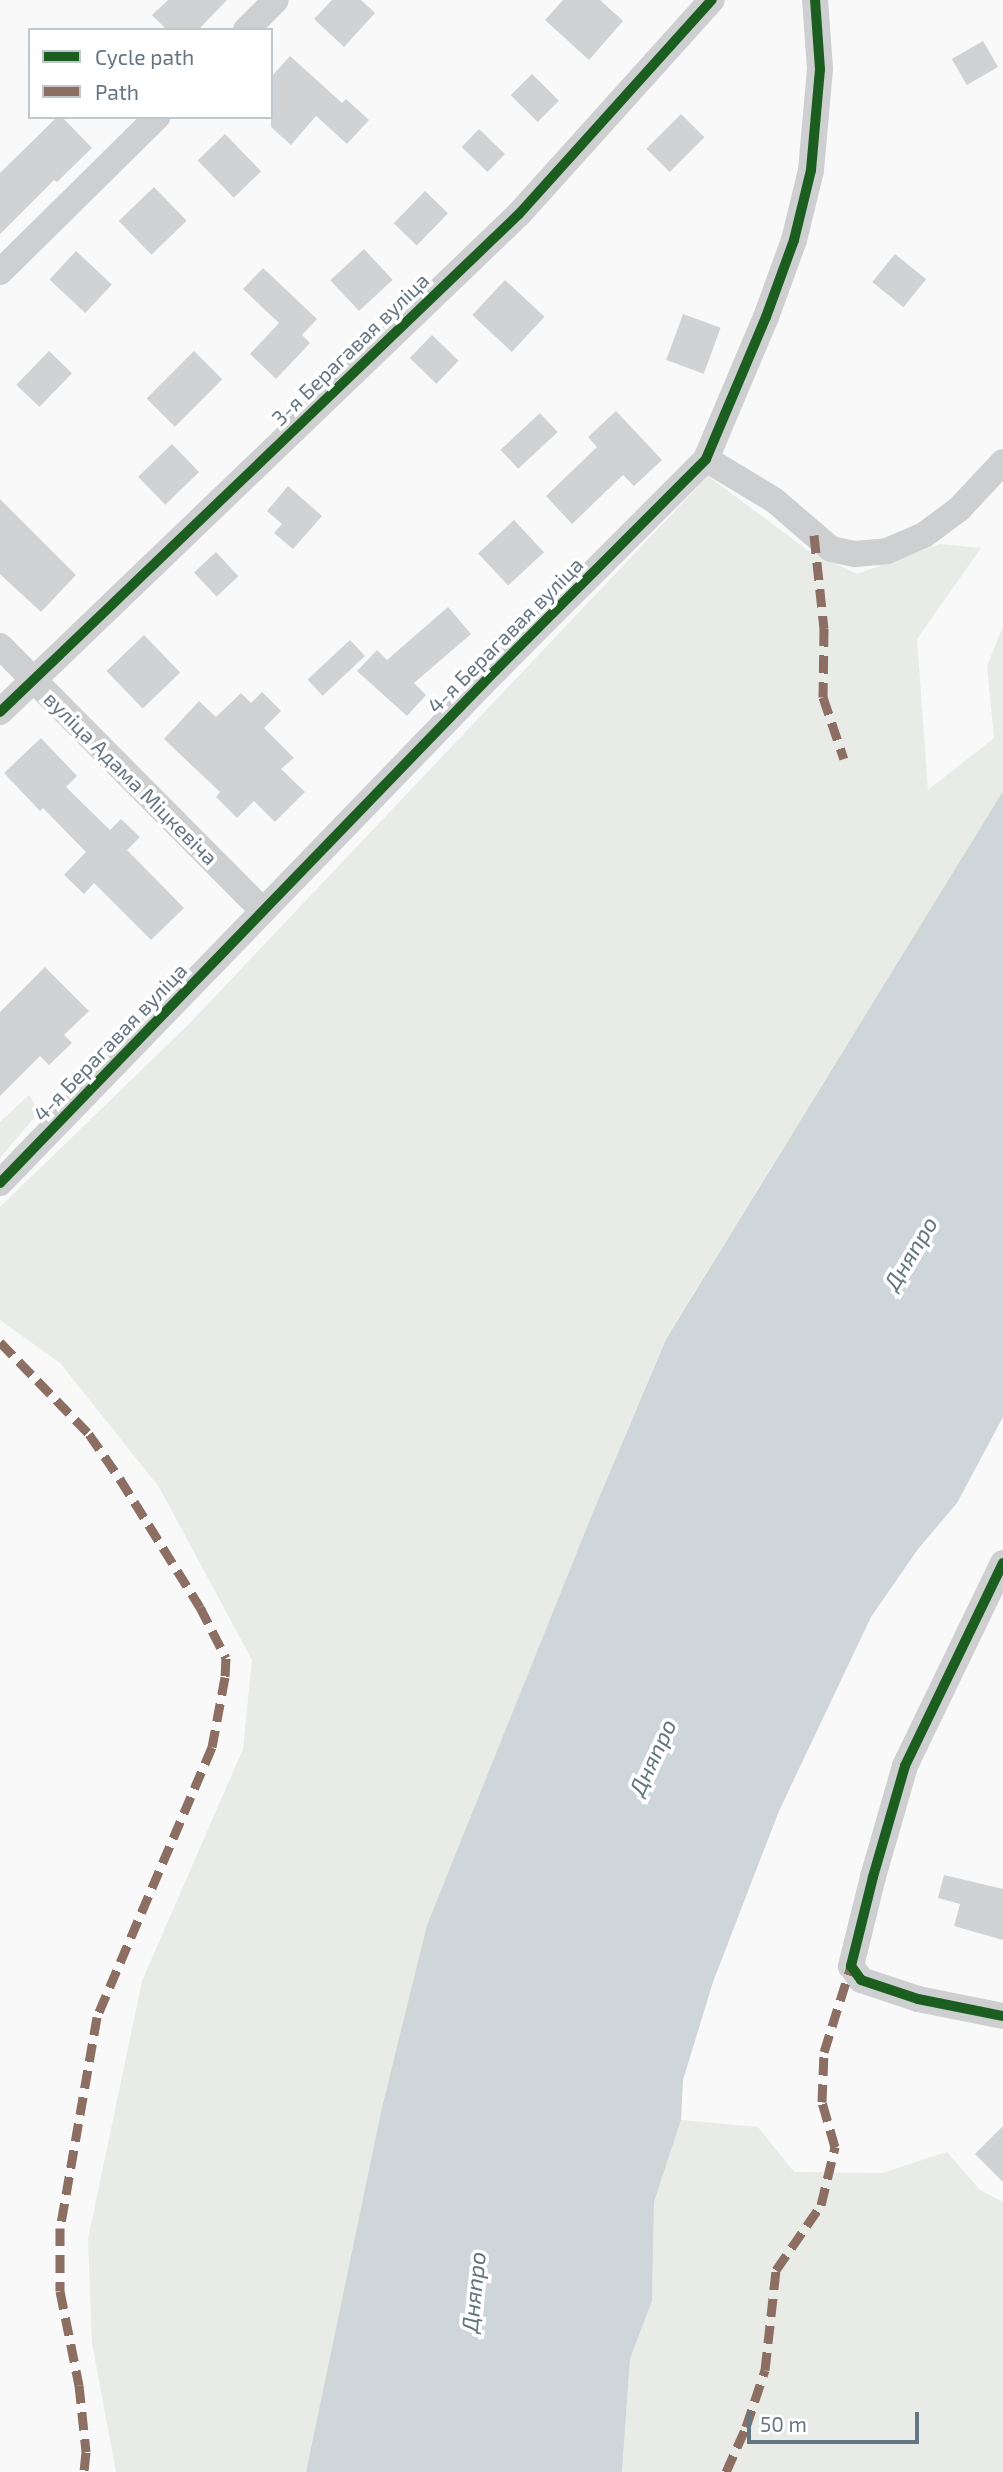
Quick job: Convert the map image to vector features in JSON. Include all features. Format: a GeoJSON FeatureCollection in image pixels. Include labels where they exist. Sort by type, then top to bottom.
{"type":"FeatureCollection","features":[{"type":"Feature","properties":{"kind":"street"},"geometry":{"type":"LineString","coordinates":[[248,28],[276,0]]}},
{"type":"Feature","properties":{"kind":"street","name":"3-я Берагавая вуліца"},"geometry":{"type":"LineString","coordinates":[[0,712],[519,214],[712,0]]}},
{"type":"Feature","properties":{"kind":"street","name":"4-я Берагавая вуліца"},"geometry":{"type":"LineString","coordinates":[[0,1183],[706,459],[766,317],[794,240],[808,182],[820,69],[815,0]]}},
{"type":"Feature","properties":{"kind":"street"},"geometry":{"type":"LineString","coordinates":[[0,272],[155,119]]}},
{"type":"Feature","properties":{"kind":"street"},"geometry":{"type":"LineString","coordinates":[[706,459],[774,500],[831,549],[855,554],[887,551],[924,535],[959,509],[1003,462]]}},
{"type":"Feature","properties":{"kind":"street","name":"вуліца Адама Міцкевіча"},"geometry":{"type":"LineString","coordinates":[[0,646],[263,911]]}},
{"type":"Feature","properties":{"kind":"street"},"geometry":{"type":"LineString","coordinates":[[1003,1563],[905,1766],[851,1966],[861,1980],[906,1995],[1003,2016]]}},
{"type":"Feature","properties":{"kind":"shaded area"},"geometry":{"type":"Polygon","coordinates":[[[708,476],[807,550],[857,574],[940,544],[981,548],[917,639],[928,790],[994,738],[987,666],[1003,626],[1003,791],[666,1338],[593,1512],[427,1925],[382,2107],[306,2472],[116,2472],[92,2343],[88,2239],[142,1981],[243,1749],[252,1660],[159,1487],[60,1363],[0,1320],[0,1207],[188,1025],[708,476]]]}},
{"type":"Feature","properties":{"kind":"shaded area"},"geometry":{"type":"Polygon","coordinates":[[[29,1095],[39,1112],[0,1158],[0,1122],[29,1095]]]}},
{"type":"Feature","properties":{"kind":"shaded area"},"geometry":{"type":"Polygon","coordinates":[[[681,2120],[758,2127],[794,2172],[882,2173],[947,2152],[980,2190],[1003,2202],[1003,2472],[622,2472],[630,2359],[652,2301],[654,2202],[681,2120]]]}},
{"type":"Feature","properties":{"kind":"water","name":"Дняпро"},"geometry":{"type":"Polygon","coordinates":[[[1003,791],[1003,1417],[957,1503],[918,1549],[871,1617],[779,1811],[713,1982],[683,2080],[681,2120],[654,2202],[652,2301],[630,2359],[622,2472],[306,2472],[382,2107],[427,1925],[593,1512],[666,1339],[1003,791]]]}},
{"type":"Feature","properties":{"kind":"building"},"geometry":{"type":"Polygon","coordinates":[[[168,0],[227,0],[200,28],[165,28],[152,15],[168,0]]]}},
{"type":"Feature","properties":{"kind":"building"},"geometry":{"type":"Polygon","coordinates":[[[332,0],[361,0],[375,13],[344,47],[314,19],[332,0]]]}},
{"type":"Feature","properties":{"kind":"building"},"geometry":{"type":"Polygon","coordinates":[[[563,0],[600,0],[623,21],[589,60],[545,20],[563,0]]]}},
{"type":"Feature","properties":{"kind":"building"},"geometry":{"type":"Polygon","coordinates":[[[983,41],[998,67],[967,85],[952,59],[983,41]]]}},
{"type":"Feature","properties":{"kind":"building"},"geometry":{"type":"Polygon","coordinates":[[[290,56],[342,103],[346,99],[369,120],[347,144],[316,116],[291,145],[271,127],[273,75],[290,56]]]}},
{"type":"Feature","properties":{"kind":"building"},"geometry":{"type":"Polygon","coordinates":[[[532,74],[559,101],[538,122],[511,95],[532,74]]]}},
{"type":"Feature","properties":{"kind":"building"},"geometry":{"type":"Polygon","coordinates":[[[681,114],[704,137],[670,172],[646,149],[681,114]]]}},
{"type":"Feature","properties":{"kind":"building"},"geometry":{"type":"Polygon","coordinates":[[[55,119],[64,119],[92,148],[57,182],[54,180],[0,234],[0,173],[55,119]]]}},
{"type":"Feature","properties":{"kind":"building"},"geometry":{"type":"Polygon","coordinates":[[[479,129],[505,154],[488,172],[462,147],[479,129]]]}},
{"type":"Feature","properties":{"kind":"building"},"geometry":{"type":"Polygon","coordinates":[[[225,134],[261,171],[234,198],[198,160],[225,134]]]}},
{"type":"Feature","properties":{"kind":"building"},"geometry":{"type":"Polygon","coordinates":[[[154,187],[187,221],[151,255],[119,221],[154,187]]]}},
{"type":"Feature","properties":{"kind":"building"},"geometry":{"type":"Polygon","coordinates":[[[425,191],[448,213],[417,246],[394,223],[425,191]]]}},
{"type":"Feature","properties":{"kind":"building"},"geometry":{"type":"Polygon","coordinates":[[[364,249],[393,280],[359,311],[330,280],[364,249]]]}},
{"type":"Feature","properties":{"kind":"building"},"geometry":{"type":"Polygon","coordinates":[[[76,251],[112,284],[85,313],[49,280],[76,251]]]}},
{"type":"Feature","properties":{"kind":"building"},"geometry":{"type":"Polygon","coordinates":[[[895,254],[926,279],[903,307],[872,282],[895,254]]]}},
{"type":"Feature","properties":{"kind":"building"},"geometry":{"type":"Polygon","coordinates":[[[263,268],[317,319],[302,335],[310,343],[276,379],[250,354],[279,323],[243,289],[263,268]]]}},
{"type":"Feature","properties":{"kind":"building"},"geometry":{"type":"Polygon","coordinates":[[[505,280],[544,317],[512,352],[472,315],[505,280]]]}},
{"type":"Feature","properties":{"kind":"building"},"geometry":{"type":"Polygon","coordinates":[[[683,314],[721,328],[704,374],[666,360],[683,314]]]}},
{"type":"Feature","properties":{"kind":"building"},"geometry":{"type":"Polygon","coordinates":[[[432,335],[459,361],[436,384],[410,358],[432,335]]]}},
{"type":"Feature","properties":{"kind":"building"},"geometry":{"type":"Polygon","coordinates":[[[49,351],[72,373],[39,407],[16,385],[49,351]]]}},
{"type":"Feature","properties":{"kind":"building"},"geometry":{"type":"Polygon","coordinates":[[[194,351],[222,379],[175,427],[147,398],[194,351]]]}},
{"type":"Feature","properties":{"kind":"building"},"geometry":{"type":"Polygon","coordinates":[[[616,411],[662,460],[634,486],[623,475],[572,524],[546,496],[597,447],[588,437],[616,411]]]}},
{"type":"Feature","properties":{"kind":"building"},"geometry":{"type":"Polygon","coordinates":[[[540,413],[558,432],[518,469],[501,450],[540,413]]]}},
{"type":"Feature","properties":{"kind":"building"},"geometry":{"type":"Polygon","coordinates":[[[172,444],[199,472],[165,505],[138,477],[172,444]]]}},
{"type":"Feature","properties":{"kind":"building"},"geometry":{"type":"Polygon","coordinates":[[[288,486],[322,516],[293,549],[274,533],[282,524],[267,511],[288,486]]]}},
{"type":"Feature","properties":{"kind":"building"},"geometry":{"type":"Polygon","coordinates":[[[0,499],[76,575],[41,612],[0,574],[0,499]]]}},
{"type":"Feature","properties":{"kind":"building"},"geometry":{"type":"Polygon","coordinates":[[[514,520],[544,552],[508,586],[478,553],[514,520]]]}},
{"type":"Feature","properties":{"kind":"building"},"geometry":{"type":"Polygon","coordinates":[[[216,552],[239,576],[217,597],[194,572],[216,552]]]}},
{"type":"Feature","properties":{"kind":"building"},"geometry":{"type":"Polygon","coordinates":[[[448,607],[471,634],[414,683],[426,695],[407,716],[357,671],[377,650],[387,660],[448,607]]]}},
{"type":"Feature","properties":{"kind":"building"},"geometry":{"type":"Polygon","coordinates":[[[144,635],[180,672],[143,709],[107,671],[144,635]]]}},
{"type":"Feature","properties":{"kind":"building"},"geometry":{"type":"Polygon","coordinates":[[[350,640],[365,656],[323,696],[308,680],[350,640]]]}},
{"type":"Feature","properties":{"kind":"building"},"geometry":{"type":"Polygon","coordinates":[[[262,692],[281,711],[264,728],[294,758],[281,769],[305,792],[275,822],[254,801],[237,818],[216,797],[220,792],[164,739],[199,701],[216,717],[241,693],[251,703],[262,692]]]}},
{"type":"Feature","properties":{"kind":"building"},"geometry":{"type":"Polygon","coordinates":[[[41,738],[77,776],[66,787],[110,830],[121,819],[140,837],[127,850],[184,908],[151,940],[94,883],[84,894],[64,875],[86,852],[43,808],[40,811],[4,773],[41,738]]]}},
{"type":"Feature","properties":{"kind":"building"},"geometry":{"type":"Polygon","coordinates":[[[45,967],[89,1011],[64,1035],[72,1043],[49,1065],[40,1056],[0,1096],[0,1012],[45,967]]]}},
{"type":"Feature","properties":{"kind":"building"},"geometry":{"type":"Polygon","coordinates":[[[944,1875],[1003,1889],[1003,1940],[954,1926],[960,1904],[938,1898],[944,1875]]]}},
{"type":"Feature","properties":{"kind":"building"},"geometry":{"type":"Polygon","coordinates":[[[1003,2126],[1003,2182],[975,2154],[1003,2126]]]}},
{"type":"Feature","properties":{"kind":"marked path"},"geometry":{"type":"LineString","coordinates":[[814,535],[824,628],[823,697],[844,759]]}},
{"type":"Feature","properties":{"kind":"marked path"},"geometry":{"type":"LineString","coordinates":[[0,1342],[89,1434],[200,1607],[226,1658],[212,1747],[97,2017],[60,2228],[60,2291],[79,2385],[86,2452],[84,2472]]}},
{"type":"Feature","properties":{"kind":"marked path"},"geometry":{"type":"LineString","coordinates":[[726,2472],[746,2427],[765,2370],[776,2270],[821,2205],[835,2147],[822,2102],[824,2052],[851,1966]]}},
{"type":"Feature","properties":{"kind":"cycle path"},"geometry":{"type":"LineString","coordinates":[[0,712],[519,214],[712,0]]}},
{"type":"Feature","properties":{"kind":"cycle path"},"geometry":{"type":"LineString","coordinates":[[0,1183],[495,671],[706,459],[766,317],[794,240],[811,170],[820,69],[815,0]]}},
{"type":"Feature","properties":{"kind":"cycle path"},"geometry":{"type":"LineString","coordinates":[[1003,1563],[905,1766],[851,1966],[861,1980],[918,1999],[1003,2016]]}}]}
